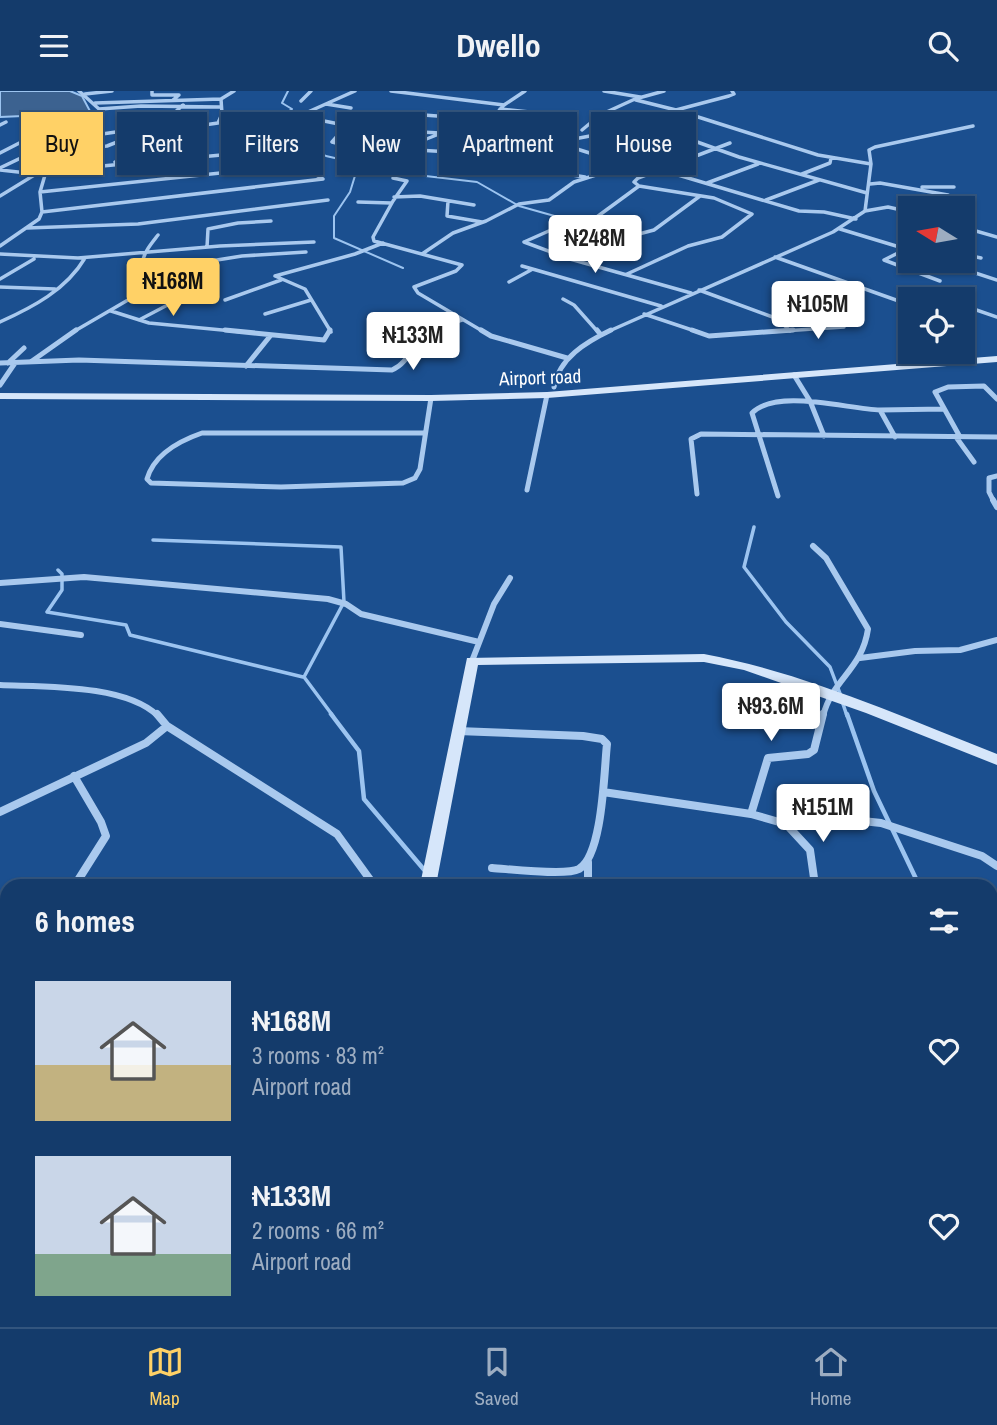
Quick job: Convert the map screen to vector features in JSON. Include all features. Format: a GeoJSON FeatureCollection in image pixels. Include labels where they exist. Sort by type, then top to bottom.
{"type":"FeatureCollection","features":[{"type":"Feature","properties":{"kind":"main road","name":"Airport road"},"geometry":{"type":"LineString","coordinates":[[975,351],[997,352]]}},
{"type":"Feature","properties":{"kind":"main road","name":"Airport road"},"geometry":{"type":"LineString","coordinates":[[0,387],[179,394],[431,398],[706,379],[898,358]]}},
{"type":"Feature","properties":{"kind":"main road","name":"Airport road"},"geometry":{"type":"LineString","coordinates":[[706,379],[997,359]]}},
{"type":"Feature","properties":{"kind":"main road","name":"Airport road"},"geometry":{"type":"LineString","coordinates":[[0,396],[550,391]]}},
{"type":"Feature","properties":{"kind":"main road"},"geometry":{"type":"LineString","coordinates":[[429,879],[472,661],[704,658],[746,666],[997,760]]}},
{"type":"Feature","properties":{"kind":"street"},"geometry":{"type":"LineString","coordinates":[[79,91],[103,110],[141,106],[220,107]]}},
{"type":"Feature","properties":{"kind":"street"},"geometry":{"type":"LineString","coordinates":[[85,94],[112,91]]}},
{"type":"Feature","properties":{"kind":"street"},"geometry":{"type":"LineString","coordinates":[[152,91],[152,95],[179,95],[173,100]]}},
{"type":"Feature","properties":{"kind":"street"},"geometry":{"type":"LineString","coordinates":[[95,103],[221,99],[234,91]]}},
{"type":"Feature","properties":{"kind":"street"},"geometry":{"type":"LineString","coordinates":[[301,101],[311,91]]}},
{"type":"Feature","properties":{"kind":"street"},"geometry":{"type":"LineString","coordinates":[[306,112],[355,91]]}},
{"type":"Feature","properties":{"kind":"street"},"geometry":{"type":"LineString","coordinates":[[391,91],[400,95],[504,105]]}},
{"type":"Feature","properties":{"kind":"street"},"geometry":{"type":"LineString","coordinates":[[498,112],[525,91]]}},
{"type":"Feature","properties":{"kind":"street"},"geometry":{"type":"LineString","coordinates":[[604,91],[640,97]]}},
{"type":"Feature","properties":{"kind":"street"},"geometry":{"type":"LineString","coordinates":[[607,112],[640,97],[664,91]]}},
{"type":"Feature","properties":{"kind":"street"},"geometry":{"type":"LineString","coordinates":[[676,110],[744,91]]}},
{"type":"Feature","properties":{"kind":"street"},"geometry":{"type":"LineString","coordinates":[[221,99],[221,112]]}},
{"type":"Feature","properties":{"kind":"street"},"geometry":{"type":"LineString","coordinates":[[635,99],[831,158],[872,164]]}},
{"type":"Feature","properties":{"kind":"street"},"geometry":{"type":"LineString","coordinates":[[177,112],[183,107],[185,100]]}},
{"type":"Feature","properties":{"kind":"street"},"geometry":{"type":"LineString","coordinates":[[325,104],[351,109]]}},
{"type":"Feature","properties":{"kind":"street"},"geometry":{"type":"LineString","coordinates":[[500,109],[529,112]]}},
{"type":"Feature","properties":{"kind":"street"},"geometry":{"type":"LineString","coordinates":[[103,146],[135,135],[218,123],[221,116]]}},
{"type":"Feature","properties":{"kind":"street"},"geometry":{"type":"LineString","coordinates":[[0,125],[6,122]]}},
{"type":"Feature","properties":{"kind":"street"},"geometry":{"type":"LineString","coordinates":[[582,130],[591,122]]}},
{"type":"Feature","properties":{"kind":"street"},"geometry":{"type":"LineString","coordinates":[[865,212],[872,164],[869,150],[873,146],[887,141],[924,138],[973,126]]}},
{"type":"Feature","properties":{"kind":"street"},"geometry":{"type":"LineString","coordinates":[[696,141],[739,157],[852,189],[954,187]]}},
{"type":"Feature","properties":{"kind":"street"},"geometry":{"type":"LineString","coordinates":[[0,153],[21,143]]}},
{"type":"Feature","properties":{"kind":"street"},"geometry":{"type":"LineString","coordinates":[[696,155],[730,143]]}},
{"type":"Feature","properties":{"kind":"street"},"geometry":{"type":"LineString","coordinates":[[103,166],[221,155]]}},
{"type":"Feature","properties":{"kind":"street"},"geometry":{"type":"LineString","coordinates":[[802,174],[830,163],[831,158]]}},
{"type":"Feature","properties":{"kind":"street"},"geometry":{"type":"LineString","coordinates":[[0,169],[21,159]]}},
{"type":"Feature","properties":{"kind":"street"},"geometry":{"type":"LineString","coordinates":[[108,165],[117,161]]}},
{"type":"Feature","properties":{"kind":"street"},"geometry":{"type":"LineString","coordinates":[[707,183],[756,164],[772,165]]}},
{"type":"Feature","properties":{"kind":"street"},"geometry":{"type":"LineString","coordinates":[[0,169],[21,171]]}},
{"type":"Feature","properties":{"kind":"street"},"geometry":{"type":"LineString","coordinates":[[40,192],[221,173]]}},
{"type":"Feature","properties":{"kind":"street"},"geometry":{"type":"LineString","coordinates":[[0,196],[34,175]]}},
{"type":"Feature","properties":{"kind":"street"},"geometry":{"type":"LineString","coordinates":[[0,244],[6,243],[39,219],[42,212],[40,192],[45,175]]}},
{"type":"Feature","properties":{"kind":"street"},"geometry":{"type":"LineString","coordinates":[[42,212],[323,179],[318,175]]}},
{"type":"Feature","properties":{"kind":"street"},"geometry":{"type":"LineString","coordinates":[[577,175],[590,177]]}},
{"type":"Feature","properties":{"kind":"street"},"geometry":{"type":"LineString","coordinates":[[422,254],[453,233],[519,204],[549,200],[575,182],[596,175]]}},
{"type":"Feature","properties":{"kind":"street"},"geometry":{"type":"LineString","coordinates":[[627,274],[688,246],[722,237],[752,214],[745,209],[700,196],[639,186],[634,182],[645,175]]}},
{"type":"Feature","properties":{"kind":"street"},"geometry":{"type":"LineString","coordinates":[[679,175],[799,211],[824,212],[857,219]]}},
{"type":"Feature","properties":{"kind":"street"},"geometry":{"type":"LineString","coordinates":[[393,178],[407,181],[394,197],[382,225],[373,237],[374,241],[462,265],[456,271],[414,288],[422,297],[491,336],[567,358]]}},
{"type":"Feature","properties":{"kind":"street"},"geometry":{"type":"LineString","coordinates":[[766,201],[819,180]]}},
{"type":"Feature","properties":{"kind":"street"},"geometry":{"type":"LineString","coordinates":[[639,186],[594,219],[560,226],[524,241],[526,245],[570,259],[692,293]]}},
{"type":"Feature","properties":{"kind":"street"},"geometry":{"type":"LineString","coordinates":[[911,188],[948,195]]}},
{"type":"Feature","properties":{"kind":"street"},"geometry":{"type":"LineString","coordinates":[[394,197],[420,196],[474,205]]}},
{"type":"Feature","properties":{"kind":"street"},"geometry":{"type":"LineString","coordinates":[[570,259],[601,244],[654,230],[700,196]]}},
{"type":"Feature","properties":{"kind":"street"},"geometry":{"type":"LineString","coordinates":[[26,228],[100,227],[205,216],[295,201],[328,200]]}},
{"type":"Feature","properties":{"kind":"street"},"geometry":{"type":"LineString","coordinates":[[448,201],[447,216],[483,222]]}},
{"type":"Feature","properties":{"kind":"street"},"geometry":{"type":"LineString","coordinates":[[358,202],[391,203]]}},
{"type":"Feature","properties":{"kind":"street"},"geometry":{"type":"LineString","coordinates":[[527,490],[550,391],[558,370],[567,358],[601,335],[839,229],[865,212],[891,207],[898,209]]}},
{"type":"Feature","properties":{"kind":"street"},"geometry":{"type":"LineString","coordinates":[[208,247],[208,229],[237,223],[271,221]]}},
{"type":"Feature","properties":{"kind":"street"},"geometry":{"type":"LineString","coordinates":[[839,229],[898,246]]}},
{"type":"Feature","properties":{"kind":"street"},"geometry":{"type":"LineString","coordinates":[[975,231],[997,237]]}},
{"type":"Feature","properties":{"kind":"street"},"geometry":{"type":"LineString","coordinates":[[32,362],[61,339],[140,293],[145,283],[142,255],[158,235]]}},
{"type":"Feature","properties":{"kind":"street"},"geometry":{"type":"LineString","coordinates":[[0,254],[34,258],[85,258],[208,247],[314,242]]}},
{"type":"Feature","properties":{"kind":"street"},"geometry":{"type":"LineString","coordinates":[[111,311],[138,320],[312,340],[329,338],[331,332],[305,289],[275,276],[355,254],[383,243]]}},
{"type":"Feature","properties":{"kind":"street"},"geometry":{"type":"LineString","coordinates":[[142,272],[212,260],[306,252]]}},
{"type":"Feature","properties":{"kind":"street"},"geometry":{"type":"LineString","coordinates":[[898,254],[884,261],[898,266]]}},
{"type":"Feature","properties":{"kind":"street"},"geometry":{"type":"LineString","coordinates":[[775,257],[898,300]]}},
{"type":"Feature","properties":{"kind":"street"},"geometry":{"type":"LineString","coordinates":[[975,257],[981,258]]}},
{"type":"Feature","properties":{"kind":"street"},"geometry":{"type":"LineString","coordinates":[[0,279],[34,258]]}},
{"type":"Feature","properties":{"kind":"street"},"geometry":{"type":"LineString","coordinates":[[0,322],[56,289],[79,271],[85,258]]}},
{"type":"Feature","properties":{"kind":"street"},"geometry":{"type":"LineString","coordinates":[[522,266],[662,306]]}},
{"type":"Feature","properties":{"kind":"street"},"geometry":{"type":"LineString","coordinates":[[509,282],[531,270]]}},
{"type":"Feature","properties":{"kind":"street"},"geometry":{"type":"LineString","coordinates":[[918,273],[940,281]]}},
{"type":"Feature","properties":{"kind":"street"},"geometry":{"type":"LineString","coordinates":[[975,273],[997,280]]}},
{"type":"Feature","properties":{"kind":"street"},"geometry":{"type":"LineString","coordinates":[[225,300],[281,280]]}},
{"type":"Feature","properties":{"kind":"street"},"geometry":{"type":"LineString","coordinates":[[0,287],[56,289]]}},
{"type":"Feature","properties":{"kind":"street"},"geometry":{"type":"LineString","coordinates":[[138,320],[196,290]]}},
{"type":"Feature","properties":{"kind":"street"},"geometry":{"type":"LineString","coordinates":[[699,290],[778,319],[790,331]]}},
{"type":"Feature","properties":{"kind":"street"},"geometry":{"type":"LineString","coordinates":[[564,299],[574,305],[601,335]]}},
{"type":"Feature","properties":{"kind":"street"},"geometry":{"type":"LineString","coordinates":[[265,314],[311,300]]}},
{"type":"Feature","properties":{"kind":"street"},"geometry":{"type":"LineString","coordinates":[[975,309],[997,317]]}},
{"type":"Feature","properties":{"kind":"street"},"geometry":{"type":"LineString","coordinates":[[644,314],[709,336],[844,327]]}},
{"type":"Feature","properties":{"kind":"street"},"geometry":{"type":"LineString","coordinates":[[0,363],[79,359],[396,370],[402,366],[422,334],[462,320]]}},
{"type":"Feature","properties":{"kind":"street"},"geometry":{"type":"LineString","coordinates":[[246,366],[271,335]]}},
{"type":"Feature","properties":{"kind":"street"},"geometry":{"type":"LineString","coordinates":[[7,363],[24,348]]}},
{"type":"Feature","properties":{"kind":"street"},"geometry":{"type":"LineString","coordinates":[[0,387],[15,363]]}},
{"type":"Feature","properties":{"kind":"street"},"geometry":{"type":"LineString","coordinates":[[794,375],[810,401],[824,436]]}},
{"type":"Feature","properties":{"kind":"street"},"geometry":{"type":"LineString","coordinates":[[974,462],[934,392],[948,387],[985,386],[997,399]]}},
{"type":"Feature","properties":{"kind":"street"},"geometry":{"type":"LineString","coordinates":[[423,433],[202,433],[190,436],[174,446],[155,463],[147,479],[151,482],[281,487],[403,484],[415,478],[420,469],[423,433],[431,398]]}},
{"type":"Feature","properties":{"kind":"street"},"geometry":{"type":"LineString","coordinates":[[778,496],[752,413],[758,407],[810,401],[855,410],[944,409]]}},
{"type":"Feature","properties":{"kind":"street"},"geometry":{"type":"LineString","coordinates":[[880,410],[895,437]]}},
{"type":"Feature","properties":{"kind":"street"},"geometry":{"type":"LineString","coordinates":[[697,494],[691,439],[701,434],[997,437]]}},
{"type":"Feature","properties":{"kind":"street"},"geometry":{"type":"LineString","coordinates":[[997,476],[989,478],[987,484],[997,507]]}},
{"type":"Feature","properties":{"kind":"street"},"geometry":{"type":"LineString","coordinates":[[751,814],[768,758],[808,754],[814,750],[828,696],[860,658],[866,643],[867,629],[826,558],[813,546]]}},
{"type":"Feature","properties":{"kind":"street"},"geometry":{"type":"LineString","coordinates":[[0,583],[84,577],[328,599],[346,604],[361,614],[479,642]]}},
{"type":"Feature","properties":{"kind":"street"},"geometry":{"type":"LineString","coordinates":[[472,661],[494,604],[510,578]]}},
{"type":"Feature","properties":{"kind":"street"},"geometry":{"type":"LineString","coordinates":[[0,624],[81,635]]}},
{"type":"Feature","properties":{"kind":"street"},"geometry":{"type":"LineString","coordinates":[[860,658],[915,651],[960,650],[997,640]]}},
{"type":"Feature","properties":{"kind":"street"},"geometry":{"type":"LineString","coordinates":[[0,684],[95,693],[131,700],[152,709],[167,726],[337,834],[369,879]]}},
{"type":"Feature","properties":{"kind":"street"},"geometry":{"type":"LineString","coordinates":[[0,812],[146,743],[167,726]]}},
{"type":"Feature","properties":{"kind":"street"},"geometry":{"type":"LineString","coordinates":[[457,731],[602,739],[607,744],[603,792],[588,862],[588,879]]}},
{"type":"Feature","properties":{"kind":"street"},"geometry":{"type":"LineString","coordinates":[[74,776],[85,799],[104,824],[106,835],[79,879]]}},
{"type":"Feature","properties":{"kind":"street"},"geometry":{"type":"LineString","coordinates":[[603,792],[751,814],[786,824],[844,819],[881,823],[982,856],[997,866]]}},
{"type":"Feature","properties":{"kind":"street"},"geometry":{"type":"LineString","coordinates":[[786,824],[810,850],[814,879]]}},
{"type":"Feature","properties":{"kind":"street"},"geometry":{"type":"LineString","coordinates":[[492,868],[564,872],[578,870],[588,862]]}},
{"type":"Feature","properties":{"kind":"water"},"geometry":{"type":"Polygon","coordinates":[[[0,91],[70,91],[82,96],[90,112],[21,112],[21,116],[0,117],[0,91]]]}},
{"type":"Feature","properties":{"kind":"waterway"},"geometry":{"type":"LineString","coordinates":[[288,91],[282,103],[292,109],[279,118],[283,128],[326,156],[400,173],[477,182],[519,206],[590,226]]}},
{"type":"Feature","properties":{"kind":"waterway"},"geometry":{"type":"LineString","coordinates":[[355,175],[350,192],[334,216],[334,238],[403,268]]}},
{"type":"Feature","properties":{"kind":"waterway"},"geometry":{"type":"LineString","coordinates":[[754,527],[744,567],[786,622],[830,667],[841,696]]}},
{"type":"Feature","properties":{"kind":"waterway"},"geometry":{"type":"LineString","coordinates":[[153,540],[341,547],[344,602],[304,677],[333,716]]}},
{"type":"Feature","properties":{"kind":"waterway"},"geometry":{"type":"LineString","coordinates":[[58,570],[62,574],[62,590],[47,612],[126,625],[130,635],[303,677]]}},
{"type":"Feature","properties":{"kind":"waterway"},"geometry":{"type":"LineString","coordinates":[[843,704],[847,716]]}},
{"type":"Feature","properties":{"kind":"waterway"},"geometry":{"type":"LineString","coordinates":[[331,714],[359,751],[364,799],[426,872]]}},
{"type":"Feature","properties":{"kind":"waterway"},"geometry":{"type":"LineString","coordinates":[[847,714],[874,791],[916,879]]}}]}
